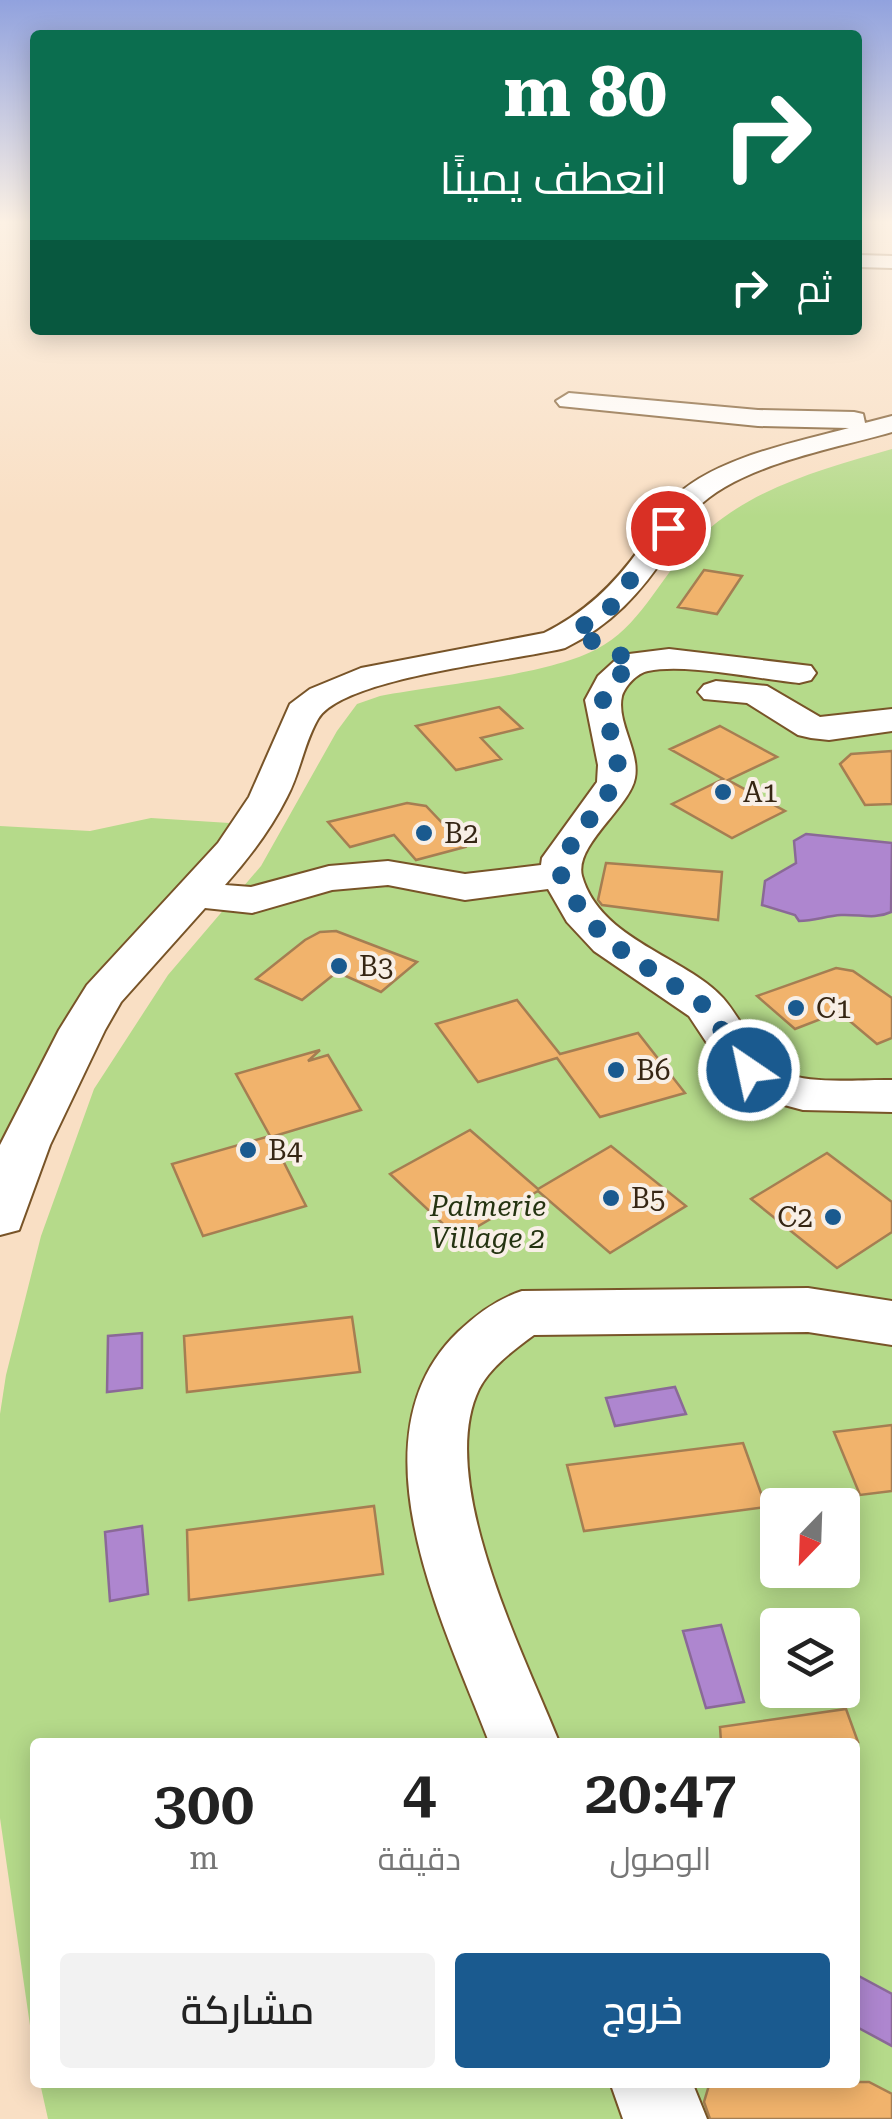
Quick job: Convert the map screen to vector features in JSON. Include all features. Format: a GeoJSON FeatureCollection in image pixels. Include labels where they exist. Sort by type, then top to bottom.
{"type":"FeatureCollection","features":[{"type":"Feature","properties":{"kind":"street"},"geometry":{"type":"LineString","coordinates":[[569,401],[758,418],[892,422]]}},
{"type":"Feature","properties":{"kind":"street"},"geometry":{"type":"LineString","coordinates":[[0,1216],[25,1145],[82,1030],[104,995],[233,851],[258,813],[302,712],[322,696],[373,676],[553,640],[574,632],[610,608],[682,506],[696,493],[761,464],[892,422]]}},
{"type":"Feature","properties":{"kind":"street"},"geometry":{"type":"LineString","coordinates":[[574,632],[698,690],[755,694],[811,727],[892,720]]}},
{"type":"Feature","properties":{"kind":"street"},"geometry":{"type":"LineString","coordinates":[[799,674],[669,659],[634,662],[610,684],[603,700],[618,765],[616,782],[562,858],[561,875],[582,912],[609,942],[705,1006],[736,1054],[771,1086],[804,1094],[892,1096]]}},
{"type":"Feature","properties":{"kind":"street"},"geometry":{"type":"LineString","coordinates":[[194,894],[252,900],[329,878],[388,873],[465,887],[561,875]]}},
{"type":"Feature","properties":{"kind":"street"},"geometry":{"type":"LineString","coordinates":[[523,1738],[460,1569],[444,1516],[435,1458],[438,1420],[450,1385],[466,1362],[522,1313],[790,1310],[892,1323]]}},
{"type":"Feature","properties":{"kind":"street"},"geometry":{"type":"LineString","coordinates":[[653,2088],[664,2119]]}},
{"type":"Feature","properties":{"kind":"green space","name":"Palmerie Village 2"},"geometry":{"type":"Polygon","coordinates":[[[892,449],[892,2119],[48,2119],[41,2088],[860,2088],[860,1738],[30,1738],[30,2025],[0,1818],[0,1414],[41,1236],[94,1089],[168,975],[261,866],[337,731],[357,704],[380,696],[551,666],[597,649],[625,629],[678,561],[710,528],[783,485],[892,449]]]}},
{"type":"Feature","properties":{"kind":"green space"},"geometry":{"type":"Polygon","coordinates":[[[151,818],[245,824],[0,1162],[0,826],[90,831],[151,818]]]}},
{"type":"Feature","properties":{"kind":"shaded area"},"geometry":{"type":"Polygon","coordinates":[[[806,834],[892,843],[891,912],[799,921],[795,915],[762,905],[765,881],[796,863],[794,841],[806,834]]]}},
{"type":"Feature","properties":{"kind":"shaded area"},"geometry":{"type":"Polygon","coordinates":[[[142,1333],[142,1388],[107,1392],[108,1336],[142,1333]]]}},
{"type":"Feature","properties":{"kind":"shaded area"},"geometry":{"type":"Polygon","coordinates":[[[675,1387],[686,1414],[615,1426],[606,1398],[675,1387]]]}},
{"type":"Feature","properties":{"kind":"shaded area"},"geometry":{"type":"Polygon","coordinates":[[[142,1526],[148,1594],[110,1601],[105,1532],[142,1526]]]}},
{"type":"Feature","properties":{"kind":"shaded area"},"geometry":{"type":"Polygon","coordinates":[[[721,1625],[744,1702],[706,1708],[683,1631],[721,1625]]]}},
{"type":"Feature","properties":{"kind":"shaded area"},"geometry":{"type":"Polygon","coordinates":[[[860,1977],[892,1994],[892,2046],[860,2029],[860,1977]]]}},
{"type":"Feature","properties":{"kind":"building"},"geometry":{"type":"Polygon","coordinates":[[[704,570],[742,576],[717,614],[678,607],[704,570]]]}},
{"type":"Feature","properties":{"kind":"building"},"geometry":{"type":"Polygon","coordinates":[[[499,707],[522,728],[481,738],[501,759],[465,768],[456,770],[416,726],[499,707]]]}},
{"type":"Feature","properties":{"kind":"building","name":"A1"},"geometry":{"type":"Polygon","coordinates":[[[720,726],[777,757],[728,780],[785,811],[732,838],[672,804],[723,779],[670,749],[720,726]]]}},
{"type":"Feature","properties":{"kind":"building"},"geometry":{"type":"Polygon","coordinates":[[[892,751],[892,804],[865,805],[840,764],[851,754],[892,751]]]}},
{"type":"Feature","properties":{"kind":"building","name":"B2"},"geometry":{"type":"Polygon","coordinates":[[[407,803],[426,806],[465,847],[416,860],[394,835],[350,847],[328,822],[407,803]]]}},
{"type":"Feature","properties":{"kind":"building"},"geometry":{"type":"Polygon","coordinates":[[[606,863],[722,872],[718,920],[602,905],[598,900],[606,863]]]}},
{"type":"Feature","properties":{"kind":"building","name":"B3"},"geometry":{"type":"Polygon","coordinates":[[[336,931],[417,962],[381,992],[337,972],[302,1000],[256,979],[305,940],[320,932],[336,931]]]}},
{"type":"Feature","properties":{"kind":"building","name":"C1"},"geometry":{"type":"Polygon","coordinates":[[[836,968],[853,971],[892,998],[892,1038],[877,1044],[839,1012],[795,1029],[757,996],[836,968]]]}},
{"type":"Feature","properties":{"kind":"building","name":"B6"},"geometry":{"type":"Polygon","coordinates":[[[517,1000],[560,1054],[638,1033],[685,1093],[600,1117],[557,1058],[478,1082],[436,1024],[517,1000]]]}},
{"type":"Feature","properties":{"kind":"building","name":"B4"},"geometry":{"type":"Polygon","coordinates":[[[320,1050],[308,1061],[328,1055],[361,1110],[271,1137],[306,1206],[203,1236],[172,1164],[270,1136],[236,1074],[320,1050]]]}},
{"type":"Feature","properties":{"kind":"building","name":"B5"},"geometry":{"type":"Polygon","coordinates":[[[470,1130],[538,1189],[611,1146],[686,1206],[610,1253],[538,1191],[458,1238],[390,1174],[470,1130]]]}},
{"type":"Feature","properties":{"kind":"building","name":"C2"},"geometry":{"type":"Polygon","coordinates":[[[827,1153],[892,1202],[892,1232],[837,1268],[751,1199],[827,1153]]]}},
{"type":"Feature","properties":{"kind":"building"},"geometry":{"type":"Polygon","coordinates":[[[352,1317],[360,1372],[187,1392],[184,1336],[352,1317]]]}},
{"type":"Feature","properties":{"kind":"building"},"geometry":{"type":"Polygon","coordinates":[[[892,1425],[892,1491],[860,1495],[834,1432],[892,1425]]]}},
{"type":"Feature","properties":{"kind":"building"},"geometry":{"type":"Polygon","coordinates":[[[743,1443],[760,1490],[760,1508],[584,1531],[567,1465],[743,1443]]]}},
{"type":"Feature","properties":{"kind":"building"},"geometry":{"type":"Polygon","coordinates":[[[374,1506],[383,1574],[189,1600],[187,1530],[374,1506]]]}},
{"type":"Feature","properties":{"kind":"building"},"geometry":{"type":"Polygon","coordinates":[[[846,1709],[857,1738],[721,1738],[720,1727],[846,1709]]]}},
{"type":"Feature","properties":{"kind":"building"},"geometry":{"type":"Polygon","coordinates":[[[860,2082],[869,2082],[892,2094],[892,2119],[710,2119],[704,2102],[708,2088],[860,2088],[860,2082]]]}},
{"type":"Feature","properties":{"kind":"place","name":"A1"},"geometry":{"type":"Point","coordinates":[723,792]}},
{"type":"Feature","properties":{"kind":"place","name":"B2"},"geometry":{"type":"Point","coordinates":[424,833]}},
{"type":"Feature","properties":{"kind":"place","name":"B3"},"geometry":{"type":"Point","coordinates":[339,966]}},
{"type":"Feature","properties":{"kind":"place","name":"C1"},"geometry":{"type":"Point","coordinates":[796,1008]}},
{"type":"Feature","properties":{"kind":"place","name":"B6"},"geometry":{"type":"Point","coordinates":[616,1070]}},
{"type":"Feature","properties":{"kind":"place","name":"B4"},"geometry":{"type":"Point","coordinates":[248,1150]}},
{"type":"Feature","properties":{"kind":"place","name":"B5"},"geometry":{"type":"Point","coordinates":[611,1198]}},
{"type":"Feature","properties":{"kind":"place","name":"C2"},"geometry":{"type":"Point","coordinates":[833,1217]}},
{"type":"Feature","properties":{"kind":"route"},"geometry":{"type":"LineString","coordinates":[[668,528],[610,608],[574,632],[634,662],[610,684],[603,700],[618,765],[616,782],[562,858],[561,875],[582,912],[609,942],[705,1006],[749,1070]]}}]}
